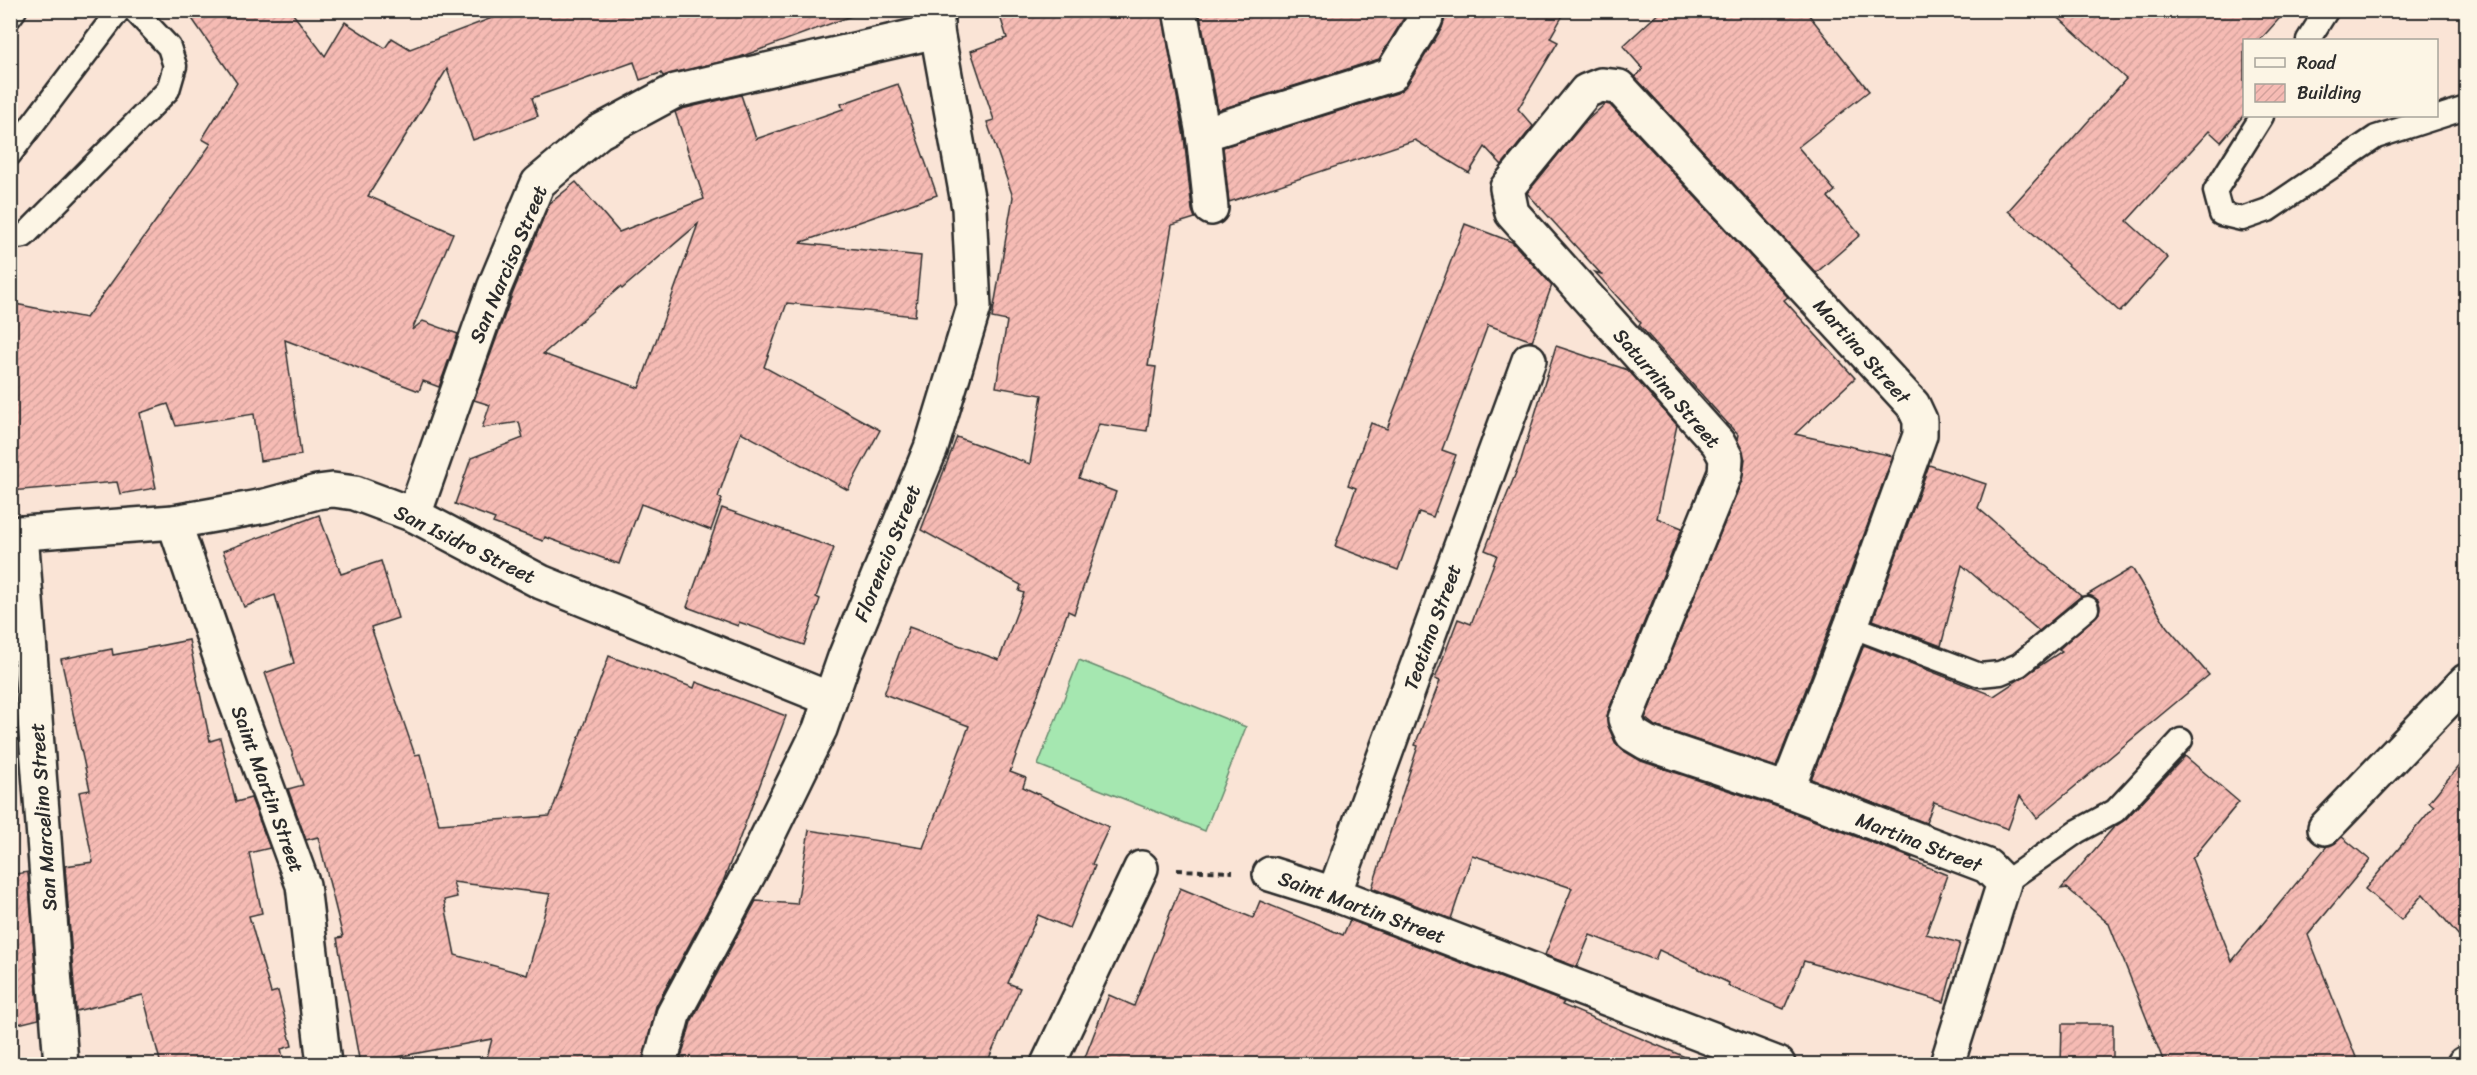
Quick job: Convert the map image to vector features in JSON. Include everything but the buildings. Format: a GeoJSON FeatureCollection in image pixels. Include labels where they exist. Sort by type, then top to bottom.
{"type":"FeatureCollection","features":[{"type":"Feature","properties":{"kind":"street"},"geometry":{"type":"LineString","coordinates":[[1180,10],[1203,134],[1210,208]]}},
{"type":"Feature","properties":{"kind":"street"},"geometry":{"type":"LineString","coordinates":[[1203,134],[1391,75],[1423,14]]}},
{"type":"Feature","properties":{"kind":"street","name":"San Narciso Street"},"geometry":{"type":"LineString","coordinates":[[414,515],[494,288],[538,183],[599,132],[675,91],[937,21]]}},
{"type":"Feature","properties":{"kind":"street","name":"Florencio Street"},"geometry":{"type":"LineString","coordinates":[[660,1065],[673,1015],[753,866],[819,729],[845,657],[931,448],[974,307],[969,208],[937,21]]}},
{"type":"Feature","properties":{"kind":"street","name":"Saturnina Street"},"geometry":{"type":"LineString","coordinates":[[1601,85],[1586,91],[1507,188],[1508,202],[1512,213],[1718,443],[1726,458],[1725,473],[1625,719],[1632,734]]}},
{"type":"Feature","properties":{"kind":"street","name":"Martina Street"},"geometry":{"type":"LineString","coordinates":[[1601,85],[1619,87],[1913,405],[1920,420],[1920,435],[1851,626],[1787,790]]}},
{"type":"Feature","properties":{"kind":"street","name":"Teotimo Street"},"geometry":{"type":"LineString","coordinates":[[1334,894],[1530,360]]}},
{"type":"Feature","properties":{"kind":"street","name":"San Isidro Street"},"geometry":{"type":"LineString","coordinates":[[16,533],[174,522],[265,506],[317,492],[333,490],[355,493],[414,515],[541,582],[830,699]]}},
{"type":"Feature","properties":{"kind":"street","name":"Saint Martin Street"},"geometry":{"type":"LineString","coordinates":[[174,522],[234,697],[303,885],[324,1065]]}},
{"type":"Feature","properties":{"kind":"street","name":"San Marcelino Street"},"geometry":{"type":"LineString","coordinates":[[16,533],[61,1065]]}},
{"type":"Feature","properties":{"kind":"street"},"geometry":{"type":"LineString","coordinates":[[2325,828],[2466,681]]}},
{"type":"Feature","properties":{"kind":"street","name":"Martina Street"},"geometry":{"type":"LineString","coordinates":[[1632,734],[1647,743],[1787,790],[1987,866],[2004,883],[1947,1065]]}},
{"type":"Feature","properties":{"kind":"street"},"geometry":{"type":"LineString","coordinates":[[1048,1065],[1141,868]]}},
{"type":"Feature","properties":{"kind":"street","name":"Saint Martin Street"},"geometry":{"type":"LineString","coordinates":[[1270,874],[1334,894],[1778,1065]]}},
{"type":"Feature","properties":{"kind":"lane"},"geometry":{"type":"LineString","coordinates":[[10,17],[15,10]]}},
{"type":"Feature","properties":{"kind":"lane"},"geometry":{"type":"LineString","coordinates":[[10,154],[119,10]]}},
{"type":"Feature","properties":{"kind":"lane"},"geometry":{"type":"LineString","coordinates":[[10,238],[24,236],[168,90],[175,66],[169,47],[134,10]]}},
{"type":"Feature","properties":{"kind":"lane"},"geometry":{"type":"LineString","coordinates":[[2309,39],[2327,10]]}},
{"type":"Feature","properties":{"kind":"lane"},"geometry":{"type":"LineString","coordinates":[[2261,117],[2215,191],[2221,214],[2242,219],[2268,210],[2376,137],[2466,108]]}},
{"type":"Feature","properties":{"kind":"lane"},"geometry":{"type":"LineString","coordinates":[[1851,626],[1980,675],[2000,673],[2019,665],[2087,608]]}},
{"type":"Feature","properties":{"kind":"lane"},"geometry":{"type":"LineString","coordinates":[[2004,883],[2078,831],[2115,810],[2181,740]]}},
{"type":"Feature","properties":{"kind":"path","name":"Saint Martin Street"},"geometry":{"type":"LineString","coordinates":[[1141,868],[1270,874]]}},
{"type":"Feature","properties":{"kind":"green space"},"geometry":{"type":"Polygon","coordinates":[[[1079,660],[1246,727],[1205,831],[1038,765],[1079,660]]]}}]}
